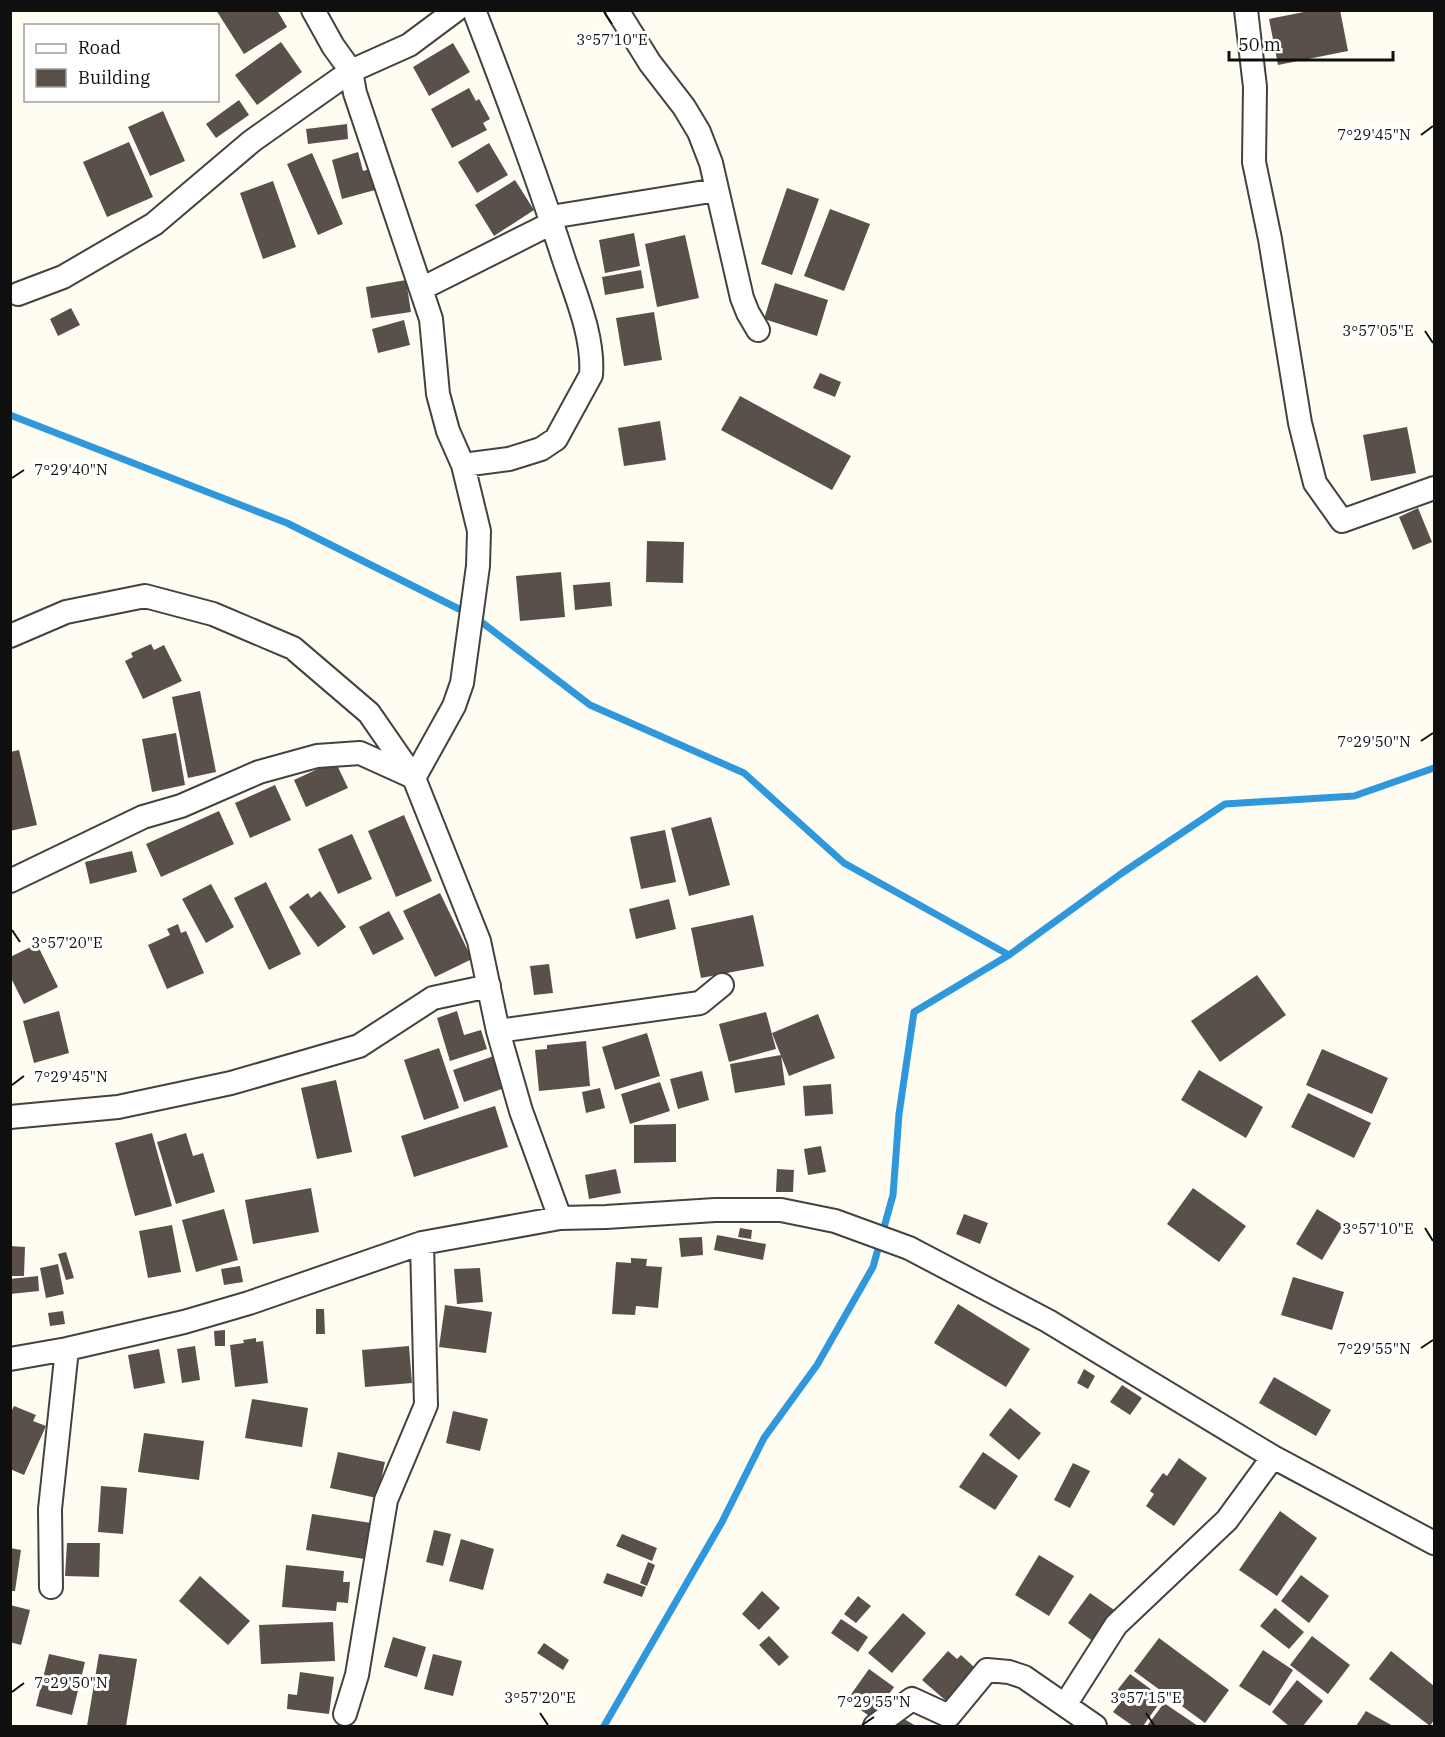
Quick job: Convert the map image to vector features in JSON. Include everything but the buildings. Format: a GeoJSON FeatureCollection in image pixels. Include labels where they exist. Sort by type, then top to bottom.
{"type":"FeatureCollection","features":[{"type":"Feature","properties":{"kind":"street"},"geometry":{"type":"LineString","coordinates":[[313,10],[351,72],[355,93],[431,319],[438,394],[448,431],[463,465],[479,531],[478,566],[462,683],[454,706],[414,778]]}},
{"type":"Feature","properties":{"kind":"street"},"geometry":{"type":"LineString","coordinates":[[18,294],[63,277],[154,224],[252,141],[351,72],[409,45],[456,10]]}},
{"type":"Feature","properties":{"kind":"street"},"geometry":{"type":"LineString","coordinates":[[463,465],[509,459],[541,449],[556,439],[591,375],[587,336],[552,220],[474,10]]}},
{"type":"Feature","properties":{"kind":"street"},"geometry":{"type":"LineString","coordinates":[[617,10],[650,63],[684,107],[699,132],[711,163],[742,298],[758,330]]}},
{"type":"Feature","properties":{"kind":"street"},"geometry":{"type":"LineString","coordinates":[[1246,10],[1255,87],[1254,162],[1270,239],[1300,423],[1315,483],[1342,521],[1434,488]]}},
{"type":"Feature","properties":{"kind":"street"},"geometry":{"type":"LineString","coordinates":[[421,289],[552,220],[717,190]]}},
{"type":"Feature","properties":{"kind":"street"},"geometry":{"type":"LineString","coordinates":[[10,636],[66,612],[145,596],[213,614],[293,648],[369,713],[414,778],[479,940],[498,1031],[521,1111],[560,1218]]}},
{"type":"Feature","properties":{"kind":"street"},"geometry":{"type":"LineString","coordinates":[[10,881],[143,817],[181,806],[259,772],[317,756],[360,753],[414,778]]}},
{"type":"Feature","properties":{"kind":"street"},"geometry":{"type":"LineString","coordinates":[[498,1031],[700,1003],[722,985]]}},
{"type":"Feature","properties":{"kind":"street"},"geometry":{"type":"LineString","coordinates":[[10,1117],[118,1107],[231,1083],[359,1046],[433,998],[489,986]]}},
{"type":"Feature","properties":{"kind":"street"},"geometry":{"type":"LineString","coordinates":[[10,1359],[67,1349],[184,1322],[249,1303],[422,1242],[560,1218],[715,1210],[781,1210],[835,1221],[909,1248],[1048,1321],[1273,1457],[1434,1542]]}},
{"type":"Feature","properties":{"kind":"street"},"geometry":{"type":"LineString","coordinates":[[345,1714],[357,1674],[386,1500],[426,1405],[422,1242]]}},
{"type":"Feature","properties":{"kind":"street"},"geometry":{"type":"LineString","coordinates":[[51,1587],[50,1509],[67,1349]]}},
{"type":"Feature","properties":{"kind":"street"},"geometry":{"type":"LineString","coordinates":[[1065,1705],[1116,1625],[1227,1520],[1273,1457]]}},
{"type":"Feature","properties":{"kind":"street"},"geometry":{"type":"LineString","coordinates":[[875,1726],[912,1699],[949,1716],[987,1670],[1009,1672],[1024,1677],[1095,1726]]}},
{"type":"Feature","properties":{"kind":"waterway"},"geometry":{"type":"LineString","coordinates":[[10,415],[287,523],[475,617],[590,705],[744,773],[844,863],[1009,955]]}},
{"type":"Feature","properties":{"kind":"waterway"},"geometry":{"type":"LineString","coordinates":[[604,1726],[722,1522],[764,1438],[817,1365],[873,1267],[893,1195],[899,1114],[914,1012],[1009,955],[1122,873],[1225,804],[1354,796],[1434,768]]}}]}
